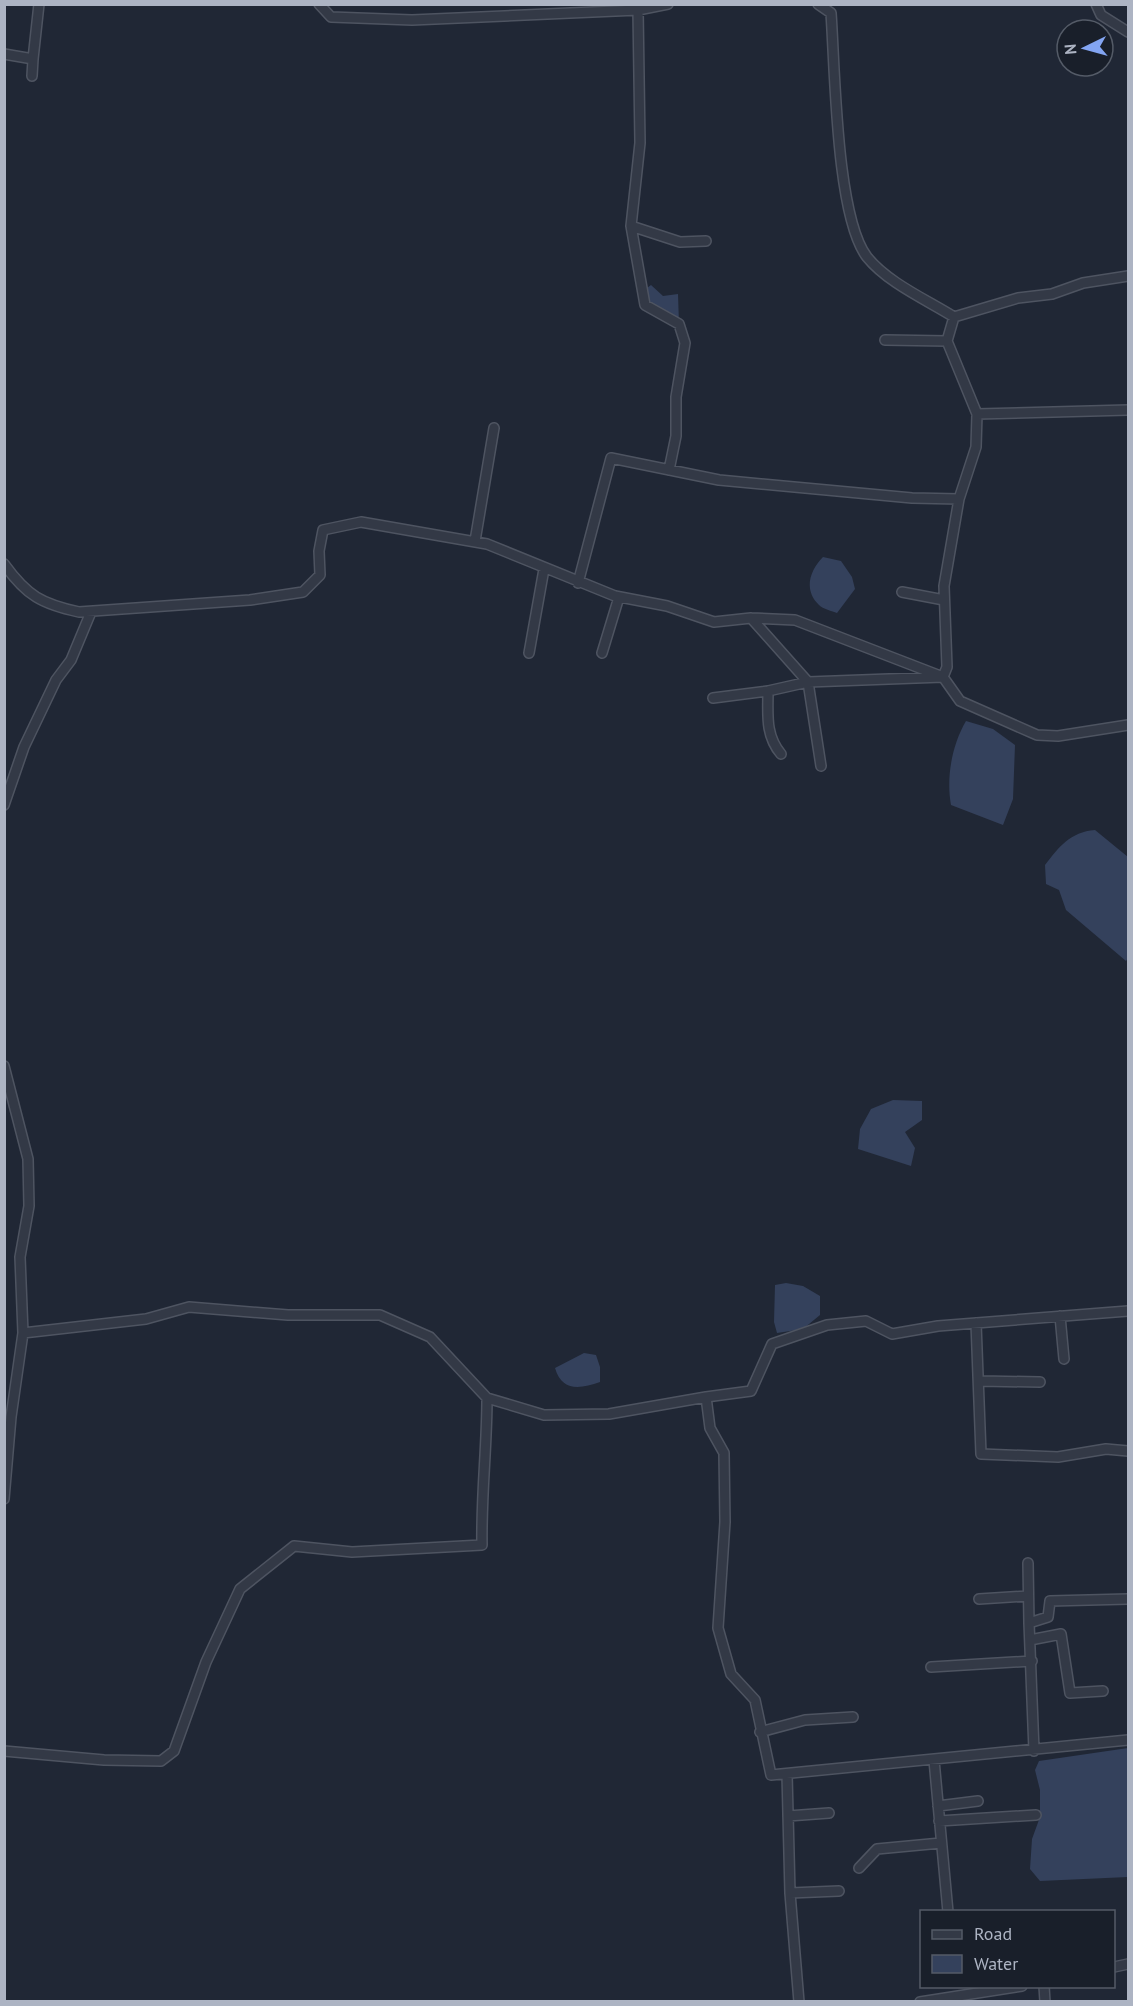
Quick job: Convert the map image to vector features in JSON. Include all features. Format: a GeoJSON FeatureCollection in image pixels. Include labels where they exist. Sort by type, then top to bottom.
{"type":"FeatureCollection","features":[{"type":"Feature","properties":{"kind":"street"},"geometry":{"type":"LineString","coordinates":[[32,76],[39,4]]}},
{"type":"Feature","properties":{"kind":"street"},"geometry":{"type":"LineString","coordinates":[[319,4],[332,17],[412,20],[638,10],[668,4]]}},
{"type":"Feature","properties":{"kind":"street"},"geometry":{"type":"LineString","coordinates":[[818,4],[831,13],[844,185],[855,230],[867,257],[888,276],[954,317],[1018,298],[1052,294],[1083,283],[1128,276]]}},
{"type":"Feature","properties":{"kind":"street"},"geometry":{"type":"LineString","coordinates":[[1096,4],[1101,15],[1128,32]]}},
{"type":"Feature","properties":{"kind":"street"},"geometry":{"type":"LineString","coordinates":[[638,10],[640,143],[631,226],[645,305],[679,324],[685,344],[676,397],[676,435],[669,470]]}},
{"type":"Feature","properties":{"kind":"street"},"geometry":{"type":"LineString","coordinates":[[4,54],[33,59]]}},
{"type":"Feature","properties":{"kind":"street"},"geometry":{"type":"LineString","coordinates":[[631,226],[680,242],[706,241]]}},
{"type":"Feature","properties":{"kind":"street"},"geometry":{"type":"LineString","coordinates":[[943,677],[947,667],[944,600],[949,550],[959,499],[976,447],[977,414],[946,341],[954,317]]}},
{"type":"Feature","properties":{"kind":"street"},"geometry":{"type":"LineString","coordinates":[[885,340],[946,341]]}},
{"type":"Feature","properties":{"kind":"street"},"geometry":{"type":"LineString","coordinates":[[977,414],[1128,410]]}},
{"type":"Feature","properties":{"kind":"street"},"geometry":{"type":"LineString","coordinates":[[475,541],[494,428]]}},
{"type":"Feature","properties":{"kind":"street"},"geometry":{"type":"LineString","coordinates":[[578,583],[611,458],[719,480],[794,489],[959,499]]}},
{"type":"Feature","properties":{"kind":"street"},"geometry":{"type":"LineString","coordinates":[[4,564],[31,596],[58,608],[91,612],[250,600],[303,592],[320,575],[319,551],[323,530],[361,522],[487,543],[578,583],[619,597],[667,606],[714,622],[751,618],[795,620],[810,624],[943,677],[960,700],[1037,735],[1058,736],[1128,725]]}},
{"type":"Feature","properties":{"kind":"street"},"geometry":{"type":"LineString","coordinates":[[529,653],[544,569]]}},
{"type":"Feature","properties":{"kind":"street"},"geometry":{"type":"LineString","coordinates":[[902,592],[944,600]]}},
{"type":"Feature","properties":{"kind":"street"},"geometry":{"type":"LineString","coordinates":[[602,653],[619,597]]}},
{"type":"Feature","properties":{"kind":"street"},"geometry":{"type":"LineString","coordinates":[[4,805],[24,747],[56,680],[71,660],[91,612]]}},
{"type":"Feature","properties":{"kind":"street"},"geometry":{"type":"LineString","coordinates":[[751,618],[808,682],[821,766]]}},
{"type":"Feature","properties":{"kind":"street"},"geometry":{"type":"LineString","coordinates":[[713,698],[768,691],[808,682],[943,677]]}},
{"type":"Feature","properties":{"kind":"street"},"geometry":{"type":"LineString","coordinates":[[768,691],[769,729],[772,743],[781,754]]}},
{"type":"Feature","properties":{"kind":"street"},"geometry":{"type":"LineString","coordinates":[[4,1066],[28,1159],[29,1206],[20,1257],[23,1333],[6,1462],[4,1499]]}},
{"type":"Feature","properties":{"kind":"street"},"geometry":{"type":"LineString","coordinates":[[23,1333],[146,1319],[189,1307],[288,1316],[380,1315],[430,1337],[487,1398],[544,1415],[609,1414],[751,1391],[772,1344],[827,1325],[866,1321],[892,1334],[938,1326],[1128,1311]]}},
{"type":"Feature","properties":{"kind":"street"},"geometry":{"type":"LineString","coordinates":[[1060,1316],[1064,1359]]}},
{"type":"Feature","properties":{"kind":"street"},"geometry":{"type":"LineString","coordinates":[[975,1323],[981,1454],[1058,1457],[1106,1449],[1128,1451]]}},
{"type":"Feature","properties":{"kind":"street"},"geometry":{"type":"LineString","coordinates":[[981,1381],[1040,1382]]}},
{"type":"Feature","properties":{"kind":"street"},"geometry":{"type":"LineString","coordinates":[[4,1751],[104,1760],[162,1761],[174,1751],[206,1662],[240,1589],[294,1546],[352,1552],[482,1545],[481,1504],[488,1444],[487,1398]]}},
{"type":"Feature","properties":{"kind":"street"},"geometry":{"type":"LineString","coordinates":[[706,1398],[710,1428],[724,1453],[725,1522],[718,1628],[731,1674],[755,1700],[760,1732],[771,1774],[1034,1751],[1128,1740]]}},
{"type":"Feature","properties":{"kind":"street"},"geometry":{"type":"LineString","coordinates":[[1028,1563],[1034,1751]]}},
{"type":"Feature","properties":{"kind":"street"},"geometry":{"type":"LineString","coordinates":[[979,1599],[1028,1596]]}},
{"type":"Feature","properties":{"kind":"street"},"geometry":{"type":"LineString","coordinates":[[1029,1623],[1048,1617],[1050,1601],[1128,1599]]}},
{"type":"Feature","properties":{"kind":"street"},"geometry":{"type":"LineString","coordinates":[[1030,1640],[1061,1635],[1070,1693],[1103,1691]]}},
{"type":"Feature","properties":{"kind":"street"},"geometry":{"type":"LineString","coordinates":[[931,1667],[1032,1661]]}},
{"type":"Feature","properties":{"kind":"street"},"geometry":{"type":"LineString","coordinates":[[760,1732],[806,1720],[853,1717]]}},
{"type":"Feature","properties":{"kind":"street"},"geometry":{"type":"LineString","coordinates":[[934,1760],[948,1910]]}},
{"type":"Feature","properties":{"kind":"street"},"geometry":{"type":"LineString","coordinates":[[787,1774],[790,1893],[799,2001]]}},
{"type":"Feature","properties":{"kind":"street"},"geometry":{"type":"LineString","coordinates":[[938,1806],[978,1801]]}},
{"type":"Feature","properties":{"kind":"street"},"geometry":{"type":"LineString","coordinates":[[788,1816],[829,1813]]}},
{"type":"Feature","properties":{"kind":"street"},"geometry":{"type":"LineString","coordinates":[[939,1821],[1036,1815]]}},
{"type":"Feature","properties":{"kind":"street"},"geometry":{"type":"LineString","coordinates":[[859,1868],[877,1849],[941,1843]]}},
{"type":"Feature","properties":{"kind":"street"},"geometry":{"type":"LineString","coordinates":[[790,1893],[839,1891]]}},
{"type":"Feature","properties":{"kind":"street"},"geometry":{"type":"LineString","coordinates":[[954,1988],[955,1997]]}},
{"type":"Feature","properties":{"kind":"street"},"geometry":{"type":"LineString","coordinates":[[920,2001],[955,1997],[992,1997],[1017,1988]]}},
{"type":"Feature","properties":{"kind":"water"},"geometry":{"type":"Polygon","coordinates":[[[651,285],[663,296],[678,294],[679,324],[660,318],[639,294],[651,285]]]}},
{"type":"Feature","properties":{"kind":"water"},"geometry":{"type":"Polygon","coordinates":[[[823,557],[841,561],[852,577],[855,589],[837,613],[821,606],[811,593],[812,574],[823,557]]]}},
{"type":"Feature","properties":{"kind":"water"},"geometry":{"type":"Polygon","coordinates":[[[966,721],[993,729],[1015,745],[1013,799],[1003,825],[951,805],[949,783],[951,762],[957,740],[966,721]]]}},
{"type":"Feature","properties":{"kind":"water"},"geometry":{"type":"Polygon","coordinates":[[[1095,830],[1128,857],[1128,958],[1126,961],[1066,910],[1059,890],[1046,884],[1045,865],[1055,852],[1072,837],[1095,830]]]}},
{"type":"Feature","properties":{"kind":"water"},"geometry":{"type":"Polygon","coordinates":[[[893,1100],[922,1101],[922,1120],[905,1132],[915,1148],[911,1166],[858,1149],[860,1129],[871,1109],[893,1100]]]}},
{"type":"Feature","properties":{"kind":"water"},"geometry":{"type":"Polygon","coordinates":[[[786,1283],[803,1286],[820,1296],[820,1315],[803,1329],[777,1333],[774,1322],[775,1285],[786,1283]]]}},
{"type":"Feature","properties":{"kind":"water"},"geometry":{"type":"Polygon","coordinates":[[[584,1353],[596,1355],[600,1367],[600,1382],[579,1387],[567,1385],[558,1376],[555,1368],[584,1353]]]}},
{"type":"Feature","properties":{"kind":"water"},"geometry":{"type":"Polygon","coordinates":[[[1128,1748],[1128,1877],[1040,1881],[1030,1869],[1032,1839],[1040,1817],[1040,1790],[1035,1770],[1039,1761],[1128,1748]]]}}]}
